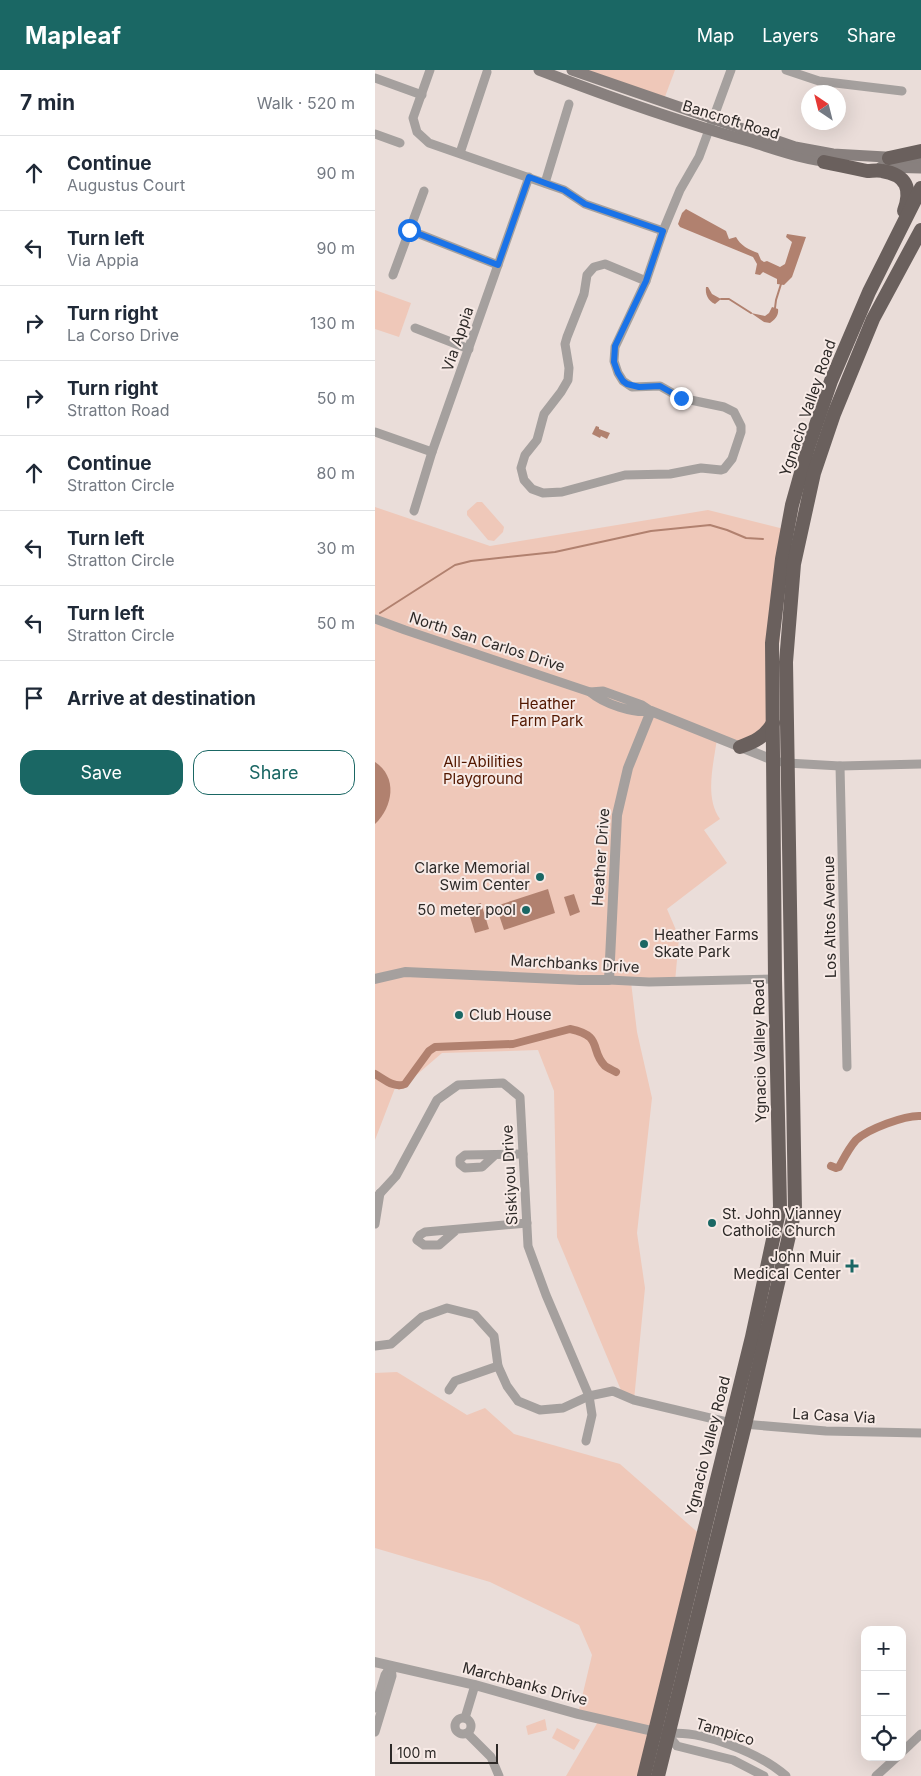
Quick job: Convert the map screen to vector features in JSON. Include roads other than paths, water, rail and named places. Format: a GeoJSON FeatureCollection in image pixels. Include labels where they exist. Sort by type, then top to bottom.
{"type":"FeatureCollection","features":[{"type":"Feature","properties":{"kind":"highway"},"geometry":{"type":"LineString","coordinates":[[889,158],[921,151]]}},
{"type":"Feature","properties":{"kind":"highway"},"geometry":{"type":"LineString","coordinates":[[824,162],[869,171],[891,173],[901,178],[907,188],[907,202],[889,250]]}},
{"type":"Feature","properties":{"kind":"highway","name":"Ygnacio Valley Road"},"geometry":{"type":"LineString","coordinates":[[644,1776],[661,1733],[738,1424],[795,1210],[780,762],[773,722],[772,643],[781,563],[793,505],[808,448],[831,381],[869,292],[921,188]]}},
{"type":"Feature","properties":{"kind":"highway","name":"Ygnacio Valley Road"},"geometry":{"type":"LineString","coordinates":[[738,1424],[757,1316],[780,1207],[775,979],[780,762],[794,564],[814,472],[834,414],[873,319],[921,230]]}},
{"type":"Feature","properties":{"kind":"highway"},"geometry":{"type":"LineString","coordinates":[[781,563],[785,572],[781,604],[790,609]]}},
{"type":"Feature","properties":{"kind":"highway"},"geometry":{"type":"LineString","coordinates":[[740,747],[752,743],[767,733],[773,722]]}},
{"type":"Feature","properties":{"kind":"highway","name":"Ygnacio Valley Road"},"geometry":{"type":"LineString","coordinates":[[658,1776],[661,1733]]}},
{"type":"Feature","properties":{"kind":"main road","name":"Bancroft Road"},"geometry":{"type":"LineString","coordinates":[[539,70],[620,100],[795,147],[833,154],[921,159]]}},
{"type":"Feature","properties":{"kind":"main road","name":"Bancroft Road"},"geometry":{"type":"LineString","coordinates":[[572,70],[711,125],[824,162],[921,168]]}},
{"type":"Feature","properties":{"kind":"street"},"geometry":{"type":"LineString","coordinates":[[430,70],[413,118],[417,132],[429,143],[564,190],[585,204],[663,231]]}},
{"type":"Feature","properties":{"kind":"street"},"geometry":{"type":"LineString","coordinates":[[646,281],[605,264],[595,267],[587,275],[584,294],[565,344],[569,373],[568,380],[544,414],[537,440],[525,455],[523,462],[522,474],[524,480],[532,489],[543,492],[562,492],[625,475],[670,474],[701,468],[721,470],[733,459],[741,432],[741,426],[734,412],[724,407],[681,398],[660,386],[632,387],[623,381],[614,362],[615,346],[646,281],[663,231],[680,190],[699,157],[731,70]]}},
{"type":"Feature","properties":{"kind":"street"},"geometry":{"type":"LineString","coordinates":[[786,70],[819,81],[902,90]]}},
{"type":"Feature","properties":{"kind":"street"},"geometry":{"type":"LineString","coordinates":[[460,153],[487,72]]}},
{"type":"Feature","properties":{"kind":"street"},"geometry":{"type":"LineString","coordinates":[[375,78],[422,95]]}},
{"type":"Feature","properties":{"kind":"street"},"geometry":{"type":"LineString","coordinates":[[545,183],[569,104]]}},
{"type":"Feature","properties":{"kind":"street"},"geometry":{"type":"LineString","coordinates":[[375,134],[400,143]]}},
{"type":"Feature","properties":{"kind":"street","name":"Via Appia"},"geometry":{"type":"LineString","coordinates":[[415,511],[432,452],[529,177]]}},
{"type":"Feature","properties":{"kind":"street"},"geometry":{"type":"LineString","coordinates":[[393,275],[423,191]]}},
{"type":"Feature","properties":{"kind":"street"},"geometry":{"type":"LineString","coordinates":[[409,230],[498,265]]}},
{"type":"Feature","properties":{"kind":"street"},"geometry":{"type":"LineString","coordinates":[[415,328],[469,349]]}},
{"type":"Feature","properties":{"kind":"street"},"geometry":{"type":"LineString","coordinates":[[375,432],[432,452]]}},
{"type":"Feature","properties":{"kind":"street","name":"North San Carlos Drive"},"geometry":{"type":"LineString","coordinates":[[375,619],[590,692],[603,691],[642,705],[651,711],[780,762]]}},
{"type":"Feature","properties":{"kind":"street","name":"Heather Drive"},"geometry":{"type":"LineString","coordinates":[[609,980],[617,815],[628,768],[651,711]]}},
{"type":"Feature","properties":{"kind":"street"},"geometry":{"type":"LineString","coordinates":[[780,762],[795,765],[840,766],[921,764]]}},
{"type":"Feature","properties":{"kind":"street","name":"Los Altos Avenue"},"geometry":{"type":"LineString","coordinates":[[840,766],[847,1067]]}},
{"type":"Feature","properties":{"kind":"street","name":"Marchbanks Drive"},"geometry":{"type":"LineString","coordinates":[[375,979],[405,972],[658,982],[775,979]]}},
{"type":"Feature","properties":{"kind":"street","name":"Siskiyou Drive"},"geometry":{"type":"LineString","coordinates":[[375,1224],[377,1196],[396,1176],[437,1100],[458,1085],[503,1083],[520,1097],[528,1246],[546,1295],[589,1396],[592,1415],[586,1441]]}},
{"type":"Feature","properties":{"kind":"street"},"geometry":{"type":"LineString","coordinates":[[495,1155],[523,1154]]}},
{"type":"Feature","properties":{"kind":"street"},"geometry":{"type":"LineString","coordinates":[[455,1230],[527,1223]]}},
{"type":"Feature","properties":{"kind":"street","name":"La Casa Via"},"geometry":{"type":"LineString","coordinates":[[375,1346],[391,1344],[422,1317],[447,1308],[475,1315],[494,1336],[498,1366],[507,1386],[519,1401],[539,1410],[563,1408],[589,1396],[613,1390],[634,1400],[738,1424],[826,1430],[921,1433]]}},
{"type":"Feature","properties":{"kind":"street"},"geometry":{"type":"LineString","coordinates":[[449,1390],[455,1381],[498,1366]]}},
{"type":"Feature","properties":{"kind":"street","name":"Marchbanks Drive"},"geometry":{"type":"LineString","coordinates":[[375,1662],[475,1684],[578,1714],[661,1733]]}},
{"type":"Feature","properties":{"kind":"street"},"geometry":{"type":"LineString","coordinates":[[375,1708],[385,1675],[391,1666]]}},
{"type":"Feature","properties":{"kind":"street"},"geometry":{"type":"LineString","coordinates":[[375,1732],[392,1676],[391,1666]]}},
{"type":"Feature","properties":{"kind":"street"},"geometry":{"type":"LineString","coordinates":[[465,1718],[475,1684]]}},
{"type":"Feature","properties":{"kind":"street"},"geometry":{"type":"LineString","coordinates":[[465,1718],[471,1726],[467,1733]]}},
{"type":"Feature","properties":{"kind":"street"},"geometry":{"type":"LineString","coordinates":[[465,1718],[458,1719],[455,1726],[458,1733],[467,1733]]}},
{"type":"Feature","properties":{"kind":"street","name":"Tampico"},"geometry":{"type":"LineString","coordinates":[[661,1733],[680,1732],[727,1744],[760,1758],[786,1776]]}},
{"type":"Feature","properties":{"kind":"street"},"geometry":{"type":"LineString","coordinates":[[467,1733],[491,1757],[499,1776]]}},
{"type":"Feature","properties":{"kind":"street","name":"Tampico"},"geometry":{"type":"LineString","coordinates":[[661,1733],[677,1746],[733,1760],[764,1776]]}},
{"type":"Feature","properties":{"kind":"street"},"geometry":{"type":"LineString","coordinates":[[906,1748],[921,1734]]}},
{"type":"Feature","properties":{"kind":"street"},"geometry":{"type":"LineString","coordinates":[[876,1776],[893,1761]]}},
{"type":"Feature","properties":{"kind":"waterway"},"geometry":{"type":"LineString","coordinates":[[775,308],[781,284]]}},
{"type":"Feature","properties":{"kind":"waterway"},"geometry":{"type":"LineString","coordinates":[[721,299],[729,299],[751,313]]}},
{"type":"Feature","properties":{"kind":"waterway"},"geometry":{"type":"LineString","coordinates":[[380,613],[455,565],[471,561],[555,552],[651,531],[710,525],[746,538],[763,539]]}},
{"type":"Feature","properties":{"kind":"waterway"},"geometry":{"type":"LineString","coordinates":[[375,1074],[390,1083],[401,1085],[405,1084],[429,1051],[435,1047],[513,1044],[570,1029],[588,1035],[594,1044],[600,1060],[605,1066],[616,1072]]}},
{"type":"Feature","properties":{"kind":"waterway"},"geometry":{"type":"LineString","coordinates":[[831,1166],[839,1167],[856,1140],[869,1131],[897,1120],[921,1116]]}},
{"type":"Feature","properties":{"kind":"place","name":"Clarke Memorial Swim Center"},"geometry":{"type":"Point","coordinates":[540,877]}},
{"type":"Feature","properties":{"kind":"place","name":"50 meter pool"},"geometry":{"type":"Point","coordinates":[526,910]}},
{"type":"Feature","properties":{"kind":"place","name":"Heather Farms Skate Park"},"geometry":{"type":"Point","coordinates":[644,944]}},
{"type":"Feature","properties":{"kind":"place","name":"Club House"},"geometry":{"type":"Point","coordinates":[459,1015]}},
{"type":"Feature","properties":{"kind":"place","name":"St. John Vianney Catholic Church"},"geometry":{"type":"Point","coordinates":[712,1223]}},
{"type":"Feature","properties":{"kind":"place","name":"John Muir Medical Center"},"geometry":{"type":"Point","coordinates":[852,1266]}},
{"type":"Feature","properties":{"kind":"park label","name":"Heather Farm Park"},"geometry":{"type":"Point","coordinates":[547,712]}},
{"type":"Feature","properties":{"kind":"park label","name":"All-Abilities Playground"},"geometry":{"type":"Point","coordinates":[483,770]}}]}
